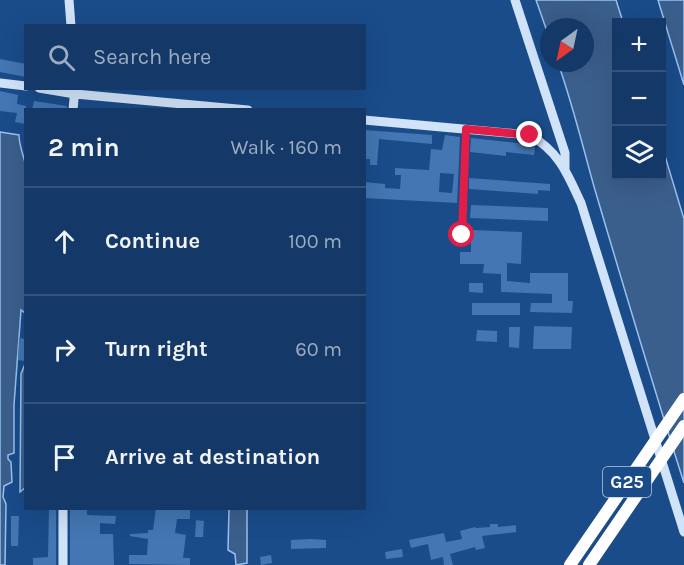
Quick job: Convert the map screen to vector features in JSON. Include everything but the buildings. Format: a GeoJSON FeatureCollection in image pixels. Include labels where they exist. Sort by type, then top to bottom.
{"type":"FeatureCollection","features":[{"type":"Feature","properties":{"kind":"highway","name":"G25"},"geometry":{"type":"LineString","coordinates":[[570,565],[684,399]]}},
{"type":"Feature","properties":{"kind":"highway","name":"G25"},"geometry":{"type":"LineString","coordinates":[[589,565],[684,426]]}},
{"type":"Feature","properties":{"kind":"main road"},"geometry":{"type":"LineString","coordinates":[[69,0],[71,24]]}},
{"type":"Feature","properties":{"kind":"main road"},"geometry":{"type":"LineString","coordinates":[[515,0],[565,153],[565,169]]}},
{"type":"Feature","properties":{"kind":"main road"},"geometry":{"type":"LineString","coordinates":[[0,83],[24,87]]}},
{"type":"Feature","properties":{"kind":"main road"},"geometry":{"type":"LineString","coordinates":[[73,108],[75,91],[230,108]]}},
{"type":"Feature","properties":{"kind":"main road"},"geometry":{"type":"LineString","coordinates":[[366,120],[530,135],[546,145],[565,169],[581,203],[684,532]]}},
{"type":"Feature","properties":{"kind":"main road"},"geometry":{"type":"LineString","coordinates":[[63,510],[63,565]]}},
{"type":"Feature","properties":{"kind":"street"},"geometry":{"type":"LineString","coordinates":[[462,235],[466,129]]}},
{"type":"Feature","properties":{"kind":"water"},"geometry":{"type":"Polygon","coordinates":[[[536,0],[616,0],[622,18],[612,18],[612,180],[666,180],[666,159],[684,219],[684,483],[561,72],[594,72],[594,18],[542,18],[536,0]]]}},
{"type":"Feature","properties":{"kind":"water"},"geometry":{"type":"Polygon","coordinates":[[[658,0],[684,0],[684,85],[666,26],[666,18],[664,18],[658,0]]]}},
{"type":"Feature","properties":{"kind":"water"},"geometry":{"type":"Polygon","coordinates":[[[0,132],[19,135],[24,159],[24,312],[21,310],[14,405],[14,453],[8,455],[11,462],[12,482],[4,486],[3,497],[6,504],[5,565],[0,565],[0,132]]]}},
{"type":"Feature","properties":{"kind":"water"},"geometry":{"type":"Polygon","coordinates":[[[24,366],[24,489],[20,492],[21,374],[24,366]]]}},
{"type":"Feature","properties":{"kind":"water"},"geometry":{"type":"Polygon","coordinates":[[[229,510],[247,510],[247,563],[236,565],[235,554],[228,550],[229,510]]]}},
{"type":"Feature","properties":{"kind":"route"},"geometry":{"type":"LineString","coordinates":[[462,235],[466,129],[530,135]]}}]}
